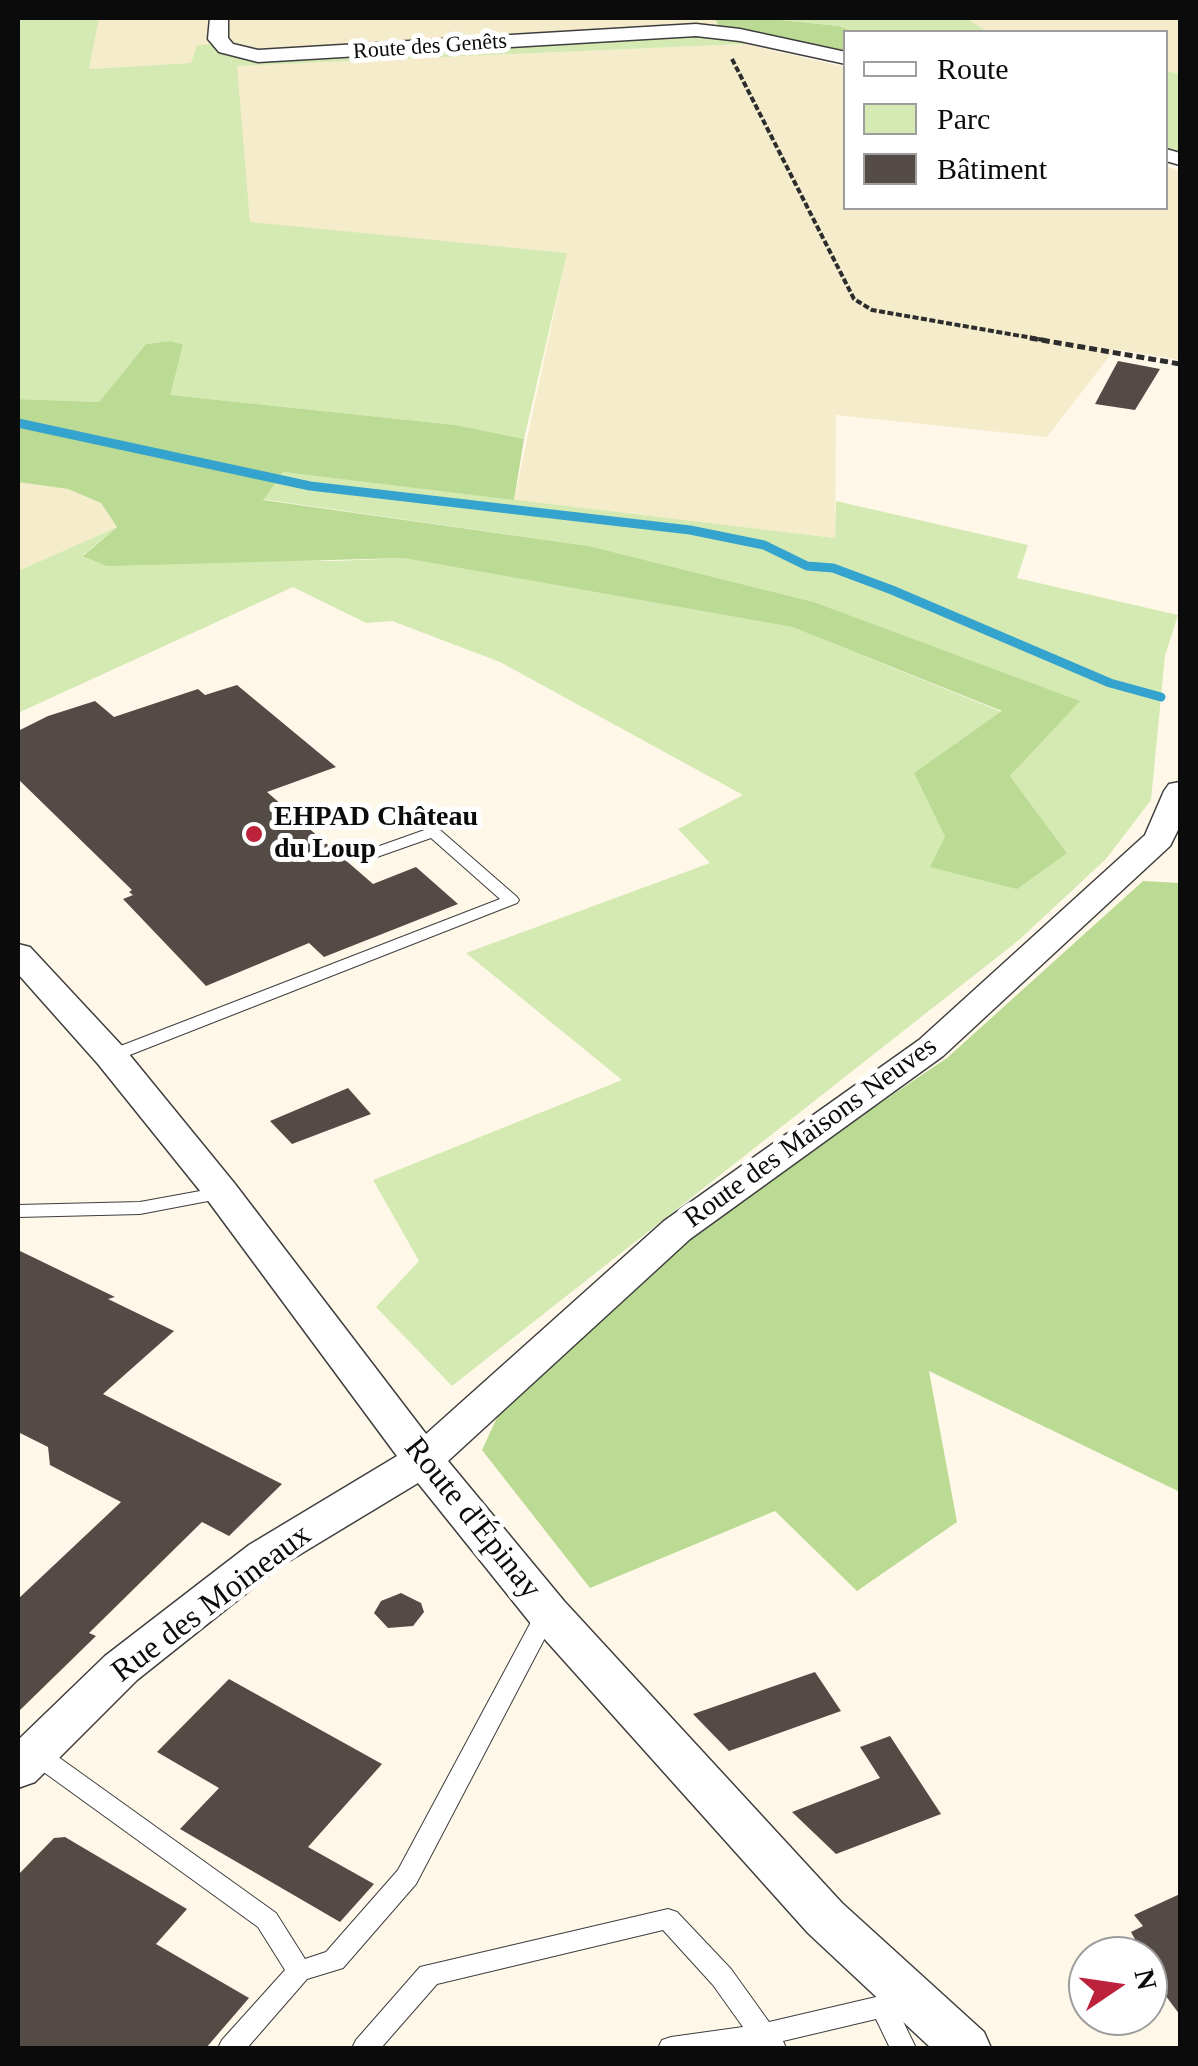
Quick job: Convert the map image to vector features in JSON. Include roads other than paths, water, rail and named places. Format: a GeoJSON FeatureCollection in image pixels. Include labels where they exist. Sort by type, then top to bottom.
{"type":"FeatureCollection","features":[{"type":"Feature","properties":{"kind":"street","name":"Route des Genêts"},"geometry":{"type":"LineString","coordinates":[[219,18],[218,39],[226,48],[271,57],[661,31],[718,32],[843,57]]}},
{"type":"Feature","properties":{"kind":"street","name":"Route des Maisons Neuves"},"geometry":{"type":"LineString","coordinates":[[423,1460],[678,1230],[931,1048],[1159,839],[1180,791]]}},
{"type":"Feature","properties":{"kind":"street","name":"Route d'Épinay"},"geometry":{"type":"LineString","coordinates":[[18,954],[110,1056],[222,1193],[423,1460],[548,1612],[825,1918],[892,1998],[966,2048]]}},
{"type":"Feature","properties":{"kind":"street","name":"Rue des Moineaux"},"geometry":{"type":"LineString","coordinates":[[26,1761],[121,1668],[264,1556],[423,1460]]}},
{"type":"Feature","properties":{"kind":"lane"},"geometry":{"type":"LineString","coordinates":[[110,1056],[511,900],[433,832],[377,852]]}},
{"type":"Feature","properties":{"kind":"lane"},"geometry":{"type":"LineString","coordinates":[[18,1211],[140,1208],[222,1193]]}},
{"type":"Feature","properties":{"kind":"lane"},"geometry":{"type":"LineString","coordinates":[[231,2048],[298,1971],[334,1960],[406,1877],[548,1612]]}},
{"type":"Feature","properties":{"kind":"lane"},"geometry":{"type":"LineString","coordinates":[[26,1761],[267,1920],[298,1971]]}},
{"type":"Feature","properties":{"kind":"lane"},"geometry":{"type":"LineString","coordinates":[[364,2048],[428,1976],[668,1919],[722,1977],[768,2042]]}},
{"type":"Feature","properties":{"kind":"lane"},"geometry":{"type":"LineString","coordinates":[[671,2048],[768,2042],[892,1998],[904,2048]]}},
{"type":"Feature","properties":{"kind":"waterway"},"geometry":{"type":"LineString","coordinates":[[18,423],[310,486],[690,530],[764,545],[807,566],[833,568],[892,590],[1110,683],[1161,697]]}},
{"type":"Feature","properties":{"kind":"place","name":"EHPAD Château du Loup"},"geometry":{"type":"Point","coordinates":[254,834]}}]}
